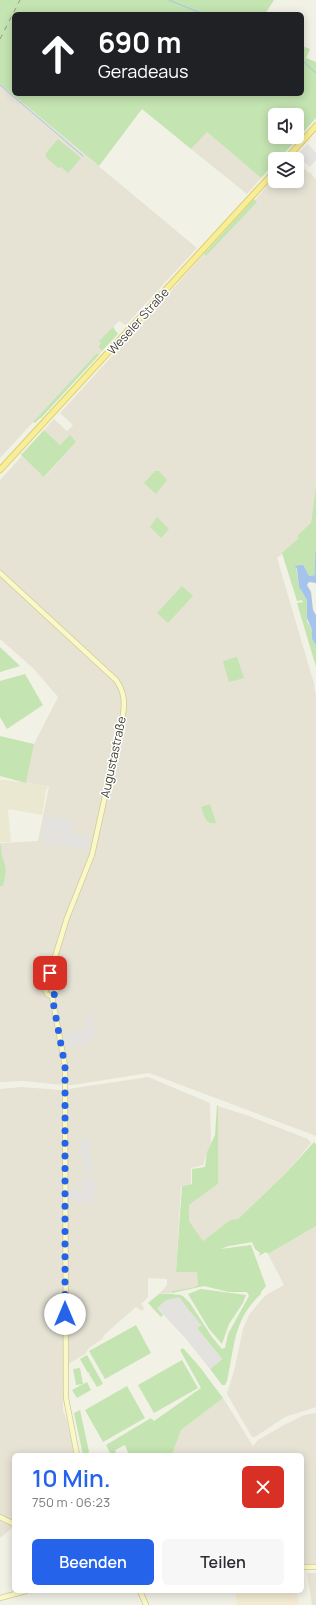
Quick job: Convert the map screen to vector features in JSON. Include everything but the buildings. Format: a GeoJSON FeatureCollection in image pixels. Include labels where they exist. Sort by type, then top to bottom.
{"type":"FeatureCollection","features":[{"type":"Feature","properties":{"kind":"main road"},"geometry":{"type":"LineString","coordinates":[[292,152],[316,126]]}},
{"type":"Feature","properties":{"kind":"main road","name":"Weseler Straße"},"geometry":{"type":"LineString","coordinates":[[0,470],[268,179]]}},
{"type":"Feature","properties":{"kind":"main road","name":"Augustastraße"},"geometry":{"type":"LineString","coordinates":[[0,573],[116,680],[122,691],[124,700],[123,715],[92,855],[67,918],[50,973],[50,985]]}},
{"type":"Feature","properties":{"kind":"main road"},"geometry":{"type":"LineString","coordinates":[[47,986],[53,986],[56,990],[55,994],[52,996],[48,996],[45,991],[47,986]]}},
{"type":"Feature","properties":{"kind":"main road"},"geometry":{"type":"LineString","coordinates":[[52,996],[65,1066],[66,1398],[77,1453]]}},
{"type":"Feature","properties":{"kind":"main road"},"geometry":{"type":"LineString","coordinates":[[0,1517],[12,1523]]}},
{"type":"Feature","properties":{"kind":"main road"},"geometry":{"type":"LineString","coordinates":[[304,1567],[316,1567]]}},
{"type":"Feature","properties":{"kind":"main road"},"geometry":{"type":"LineString","coordinates":[[0,1598],[19,1593]]}},
{"type":"Feature","properties":{"kind":"main road"},"geometry":{"type":"LineString","coordinates":[[141,1593],[146,1605]]}},
{"type":"Feature","properties":{"kind":"shaded area"},"geometry":{"type":"Polygon","coordinates":[[[0,84],[12,94],[12,96],[14,96],[197,248],[126,325],[119,321],[100,341],[101,343],[98,347],[102,351],[99,355],[97,353],[0,458],[0,84]]]}},
{"type":"Feature","properties":{"kind":"shaded area"},"geometry":{"type":"Polygon","coordinates":[[[206,131],[261,178],[247,194],[191,149],[206,131]]]}},
{"type":"Feature","properties":{"kind":"shaded area"},"geometry":{"type":"Polygon","coordinates":[[[308,144],[316,153],[316,160],[310,167],[304,161],[304,152],[300,152],[308,144]]]}},
{"type":"Feature","properties":{"kind":"shaded area"},"geometry":{"type":"Polygon","coordinates":[[[304,168],[309,173],[310,172],[316,180],[316,485],[311,523],[298,536],[299,538],[293,545],[277,558],[315,687],[316,695],[316,1136],[149,1073],[72,1085],[23,1081],[0,1082],[0,843],[38,841],[49,786],[26,783],[34,744],[58,697],[34,669],[0,639],[0,480],[22,456],[45,477],[76,442],[60,445],[44,430],[54,419],[67,431],[73,425],[60,413],[123,344],[127,342],[139,329],[138,328],[204,254],[206,256],[256,202],[255,200],[268,185],[268,188],[304,188],[304,168]]]}},
{"type":"Feature","properties":{"kind":"shaded area"},"geometry":{"type":"Polygon","coordinates":[[[0,780],[49,786],[46,790],[42,815],[8,809],[11,842],[0,842],[0,780]]]}},
{"type":"Feature","properties":{"kind":"shaded area"},"geometry":{"type":"Polygon","coordinates":[[[45,816],[74,822],[72,833],[90,836],[88,850],[42,843],[45,816]]]}},
{"type":"Feature","properties":{"kind":"shaded area"},"geometry":{"type":"Polygon","coordinates":[[[93,1015],[96,1035],[87,1043],[66,1047],[63,1036],[87,1028],[84,1016],[93,1015]]]}},
{"type":"Feature","properties":{"kind":"shaded area"},"geometry":{"type":"Polygon","coordinates":[[[148,1077],[210,1103],[211,1142],[203,1165],[191,1168],[191,1184],[181,1186],[176,1272],[198,1272],[198,1284],[195,1287],[172,1291],[172,1293],[159,1294],[167,1285],[167,1279],[148,1278],[148,1297],[141,1304],[144,1308],[142,1311],[136,1307],[104,1335],[102,1339],[89,1348],[85,1354],[63,1367],[63,1410],[67,1421],[74,1453],[12,1453],[12,1528],[0,1538],[0,1089],[21,1087],[62,1090],[148,1077]]]}},
{"type":"Feature","properties":{"kind":"shaded area"},"geometry":{"type":"Polygon","coordinates":[[[218,1106],[249,1116],[308,1139],[311,1143],[285,1174],[238,1219],[230,1220],[203,1241],[189,1221],[189,1205],[218,1184],[218,1106]]]}},
{"type":"Feature","properties":{"kind":"shaded area"},"geometry":{"type":"Polygon","coordinates":[[[80,1141],[90,1141],[92,1172],[84,1172],[84,1156],[80,1156],[80,1141]]]}},
{"type":"Feature","properties":{"kind":"shaded area"},"geometry":{"type":"Polygon","coordinates":[[[83,1177],[95,1177],[94,1203],[68,1201],[68,1189],[83,1189],[83,1177]]]}},
{"type":"Feature","properties":{"kind":"shaded area"},"geometry":{"type":"Polygon","coordinates":[[[316,1226],[316,1407],[285,1417],[255,1437],[252,1437],[227,1394],[234,1371],[243,1329],[249,1315],[266,1295],[284,1285],[268,1254],[316,1226]]]}},
{"type":"Feature","properties":{"kind":"shaded area"},"geometry":{"type":"Polygon","coordinates":[[[179,1297],[201,1325],[197,1328],[222,1359],[210,1369],[186,1339],[157,1308],[166,1300],[179,1297]]]}},
{"type":"Feature","properties":{"kind":"shaded area"},"geometry":{"type":"Polygon","coordinates":[[[223,1398],[253,1446],[258,1440],[284,1425],[304,1415],[316,1413],[316,1566],[304,1566],[304,1453],[173,1453],[181,1430],[223,1398]]]}},
{"type":"Feature","properties":{"kind":"shaded area"},"geometry":{"type":"Polygon","coordinates":[[[307,1573],[316,1573],[316,1605],[312,1605],[307,1573]]]}},
{"type":"Feature","properties":{"kind":"shaded area"},"geometry":{"type":"Polygon","coordinates":[[[235,1593],[297,1593],[299,1605],[237,1605],[235,1593]]]}},
{"type":"Feature","properties":{"kind":"green space"},"geometry":{"type":"Polygon","coordinates":[[[0,0],[274,0],[266,12],[12,12],[12,94],[0,84],[0,0]]]}},
{"type":"Feature","properties":{"kind":"green space"},"geometry":{"type":"Polygon","coordinates":[[[304,47],[310,49],[306,58],[316,62],[316,118],[304,131],[304,108],[268,108],[268,144],[293,144],[285,152],[268,152],[268,170],[261,178],[207,132],[191,149],[142,109],[99,166],[14,96],[304,96],[304,47]]]}},
{"type":"Feature","properties":{"kind":"green space"},"geometry":{"type":"Polygon","coordinates":[[[58,139],[81,158],[68,173],[61,167],[58,168],[46,157],[46,153],[58,139]]]}},
{"type":"Feature","properties":{"kind":"green space"},"geometry":{"type":"Polygon","coordinates":[[[254,199],[257,202],[206,256],[204,254],[254,199]]]}},
{"type":"Feature","properties":{"kind":"green space"},"geometry":{"type":"Polygon","coordinates":[[[113,327],[118,334],[102,351],[98,347],[101,343],[99,341],[113,327]]]}},
{"type":"Feature","properties":{"kind":"green space"},"geometry":{"type":"Polygon","coordinates":[[[97,353],[99,355],[41,418],[35,423],[33,422],[97,353]]]}},
{"type":"Feature","properties":{"kind":"green space"},"geometry":{"type":"Polygon","coordinates":[[[44,430],[60,445],[70,435],[76,442],[44,477],[21,455],[44,430]]]}},
{"type":"Feature","properties":{"kind":"green space"},"geometry":{"type":"Polygon","coordinates":[[[155,471],[159,471],[167,480],[156,494],[144,483],[155,471]]]}},
{"type":"Feature","properties":{"kind":"green space"},"geometry":{"type":"Polygon","coordinates":[[[316,485],[316,575],[309,576],[304,566],[296,566],[299,587],[307,600],[307,621],[312,630],[312,639],[316,645],[316,667],[297,603],[303,602],[302,600],[297,601],[282,553],[299,538],[297,536],[311,523],[316,485]]]}},
{"type":"Feature","properties":{"kind":"green space"},"geometry":{"type":"Polygon","coordinates":[[[157,517],[169,529],[161,538],[150,527],[157,517]]]}},
{"type":"Feature","properties":{"kind":"green space"},"geometry":{"type":"Polygon","coordinates":[[[182,586],[193,596],[168,623],[157,613],[182,586]]]}},
{"type":"Feature","properties":{"kind":"green space"},"geometry":{"type":"Polygon","coordinates":[[[0,647],[20,666],[0,672],[0,647]]]}},
{"type":"Feature","properties":{"kind":"green space"},"geometry":{"type":"Polygon","coordinates":[[[237,657],[244,678],[229,682],[223,661],[237,657]]]}},
{"type":"Feature","properties":{"kind":"green space"},"geometry":{"type":"Polygon","coordinates":[[[25,674],[43,705],[7,729],[0,717],[0,681],[25,674]]]}},
{"type":"Feature","properties":{"kind":"green space"},"geometry":{"type":"Polygon","coordinates":[[[0,736],[34,744],[26,783],[0,776],[0,736]]]}},
{"type":"Feature","properties":{"kind":"green space"},"geometry":{"type":"Polygon","coordinates":[[[210,804],[216,823],[207,821],[201,807],[210,804]]]}},
{"type":"Feature","properties":{"kind":"green space"},"geometry":{"type":"Polygon","coordinates":[[[0,844],[5,867],[3,886],[0,886],[0,844]]]}},
{"type":"Feature","properties":{"kind":"green space"},"geometry":{"type":"Polygon","coordinates":[[[217,1105],[218,1184],[189,1205],[189,1221],[203,1241],[230,1220],[238,1219],[285,1174],[314,1142],[316,1145],[316,1226],[268,1254],[266,1252],[259,1256],[260,1253],[255,1249],[252,1242],[220,1249],[251,1245],[266,1286],[240,1323],[236,1334],[225,1385],[222,1385],[210,1369],[222,1359],[197,1328],[201,1325],[157,1308],[163,1315],[161,1317],[148,1303],[159,1294],[181,1295],[190,1303],[212,1337],[222,1349],[225,1348],[228,1334],[249,1296],[247,1292],[229,1292],[204,1286],[172,1293],[172,1291],[195,1287],[198,1284],[197,1272],[176,1272],[182,1186],[192,1184],[192,1169],[205,1167],[207,1152],[215,1135],[217,1105]]]}},
{"type":"Feature","properties":{"kind":"green space"},"geometry":{"type":"Polygon","coordinates":[[[201,1289],[246,1295],[243,1303],[229,1324],[222,1344],[209,1329],[188,1294],[201,1289]]]}},
{"type":"Feature","properties":{"kind":"green space"},"geometry":{"type":"Polygon","coordinates":[[[136,1325],[151,1353],[105,1379],[89,1351],[136,1325]]]}},
{"type":"Feature","properties":{"kind":"green space"},"geometry":{"type":"Polygon","coordinates":[[[183,1348],[199,1366],[223,1398],[181,1430],[173,1453],[128,1453],[125,1445],[115,1450],[116,1453],[110,1453],[106,1445],[151,1418],[154,1421],[201,1388],[180,1350],[183,1348]]]}},
{"type":"Feature","properties":{"kind":"green space"},"geometry":{"type":"Polygon","coordinates":[[[87,1355],[103,1384],[97,1387],[89,1374],[91,1372],[88,1373],[80,1359],[87,1355]]]}},
{"type":"Feature","properties":{"kind":"green space"},"geometry":{"type":"Polygon","coordinates":[[[182,1360],[198,1388],[154,1413],[138,1385],[182,1360]]]}},
{"type":"Feature","properties":{"kind":"green space"},"geometry":{"type":"Polygon","coordinates":[[[80,1368],[83,1384],[76,1385],[73,1369],[80,1368]]]}},
{"type":"Feature","properties":{"kind":"green space"},"geometry":{"type":"Polygon","coordinates":[[[87,1382],[91,1390],[77,1398],[72,1390],[87,1382]]]}},
{"type":"Feature","properties":{"kind":"green space"},"geometry":{"type":"Polygon","coordinates":[[[127,1386],[145,1418],[103,1442],[85,1410],[127,1386]]]}},
{"type":"Feature","properties":{"kind":"green space"},"geometry":{"type":"Polygon","coordinates":[[[80,1410],[88,1453],[83,1453],[74,1413],[80,1410]]]}},
{"type":"Feature","properties":{"kind":"water"},"geometry":{"type":"Polygon","coordinates":[[[302,565],[309,576],[316,575],[316,583],[309,582],[307,585],[311,592],[313,610],[316,615],[316,645],[312,639],[312,630],[307,618],[307,600],[299,587],[297,569],[295,566],[302,565]]]}},
{"type":"Feature","properties":{"kind":"waterway"},"geometry":{"type":"LineString","coordinates":[[169,0],[198,12]]}},
{"type":"Feature","properties":{"kind":"waterway"},"geometry":{"type":"LineString","coordinates":[[304,62],[316,73]]}},
{"type":"Feature","properties":{"kind":"waterway"},"geometry":{"type":"LineString","coordinates":[[0,85],[12,95]]}},
{"type":"Feature","properties":{"kind":"waterway"},"geometry":{"type":"LineString","coordinates":[[13,96],[83,156]]}},
{"type":"Feature","properties":{"kind":"waterway"},"geometry":{"type":"LineString","coordinates":[[315,575],[316,552]]}},
{"type":"Feature","properties":{"kind":"railway"},"geometry":{"type":"LineString","coordinates":[[14,12],[20,0]]}},
{"type":"Feature","properties":{"kind":"railway"},"geometry":{"type":"LineString","coordinates":[[0,39],[12,16]]}},
{"type":"Feature","properties":{"kind":"route"},"geometry":{"type":"LineString","coordinates":[[50,973],[50,985],[55,987],[56,990],[55,994],[52,996],[65,1066],[65,1314]]}}]}
